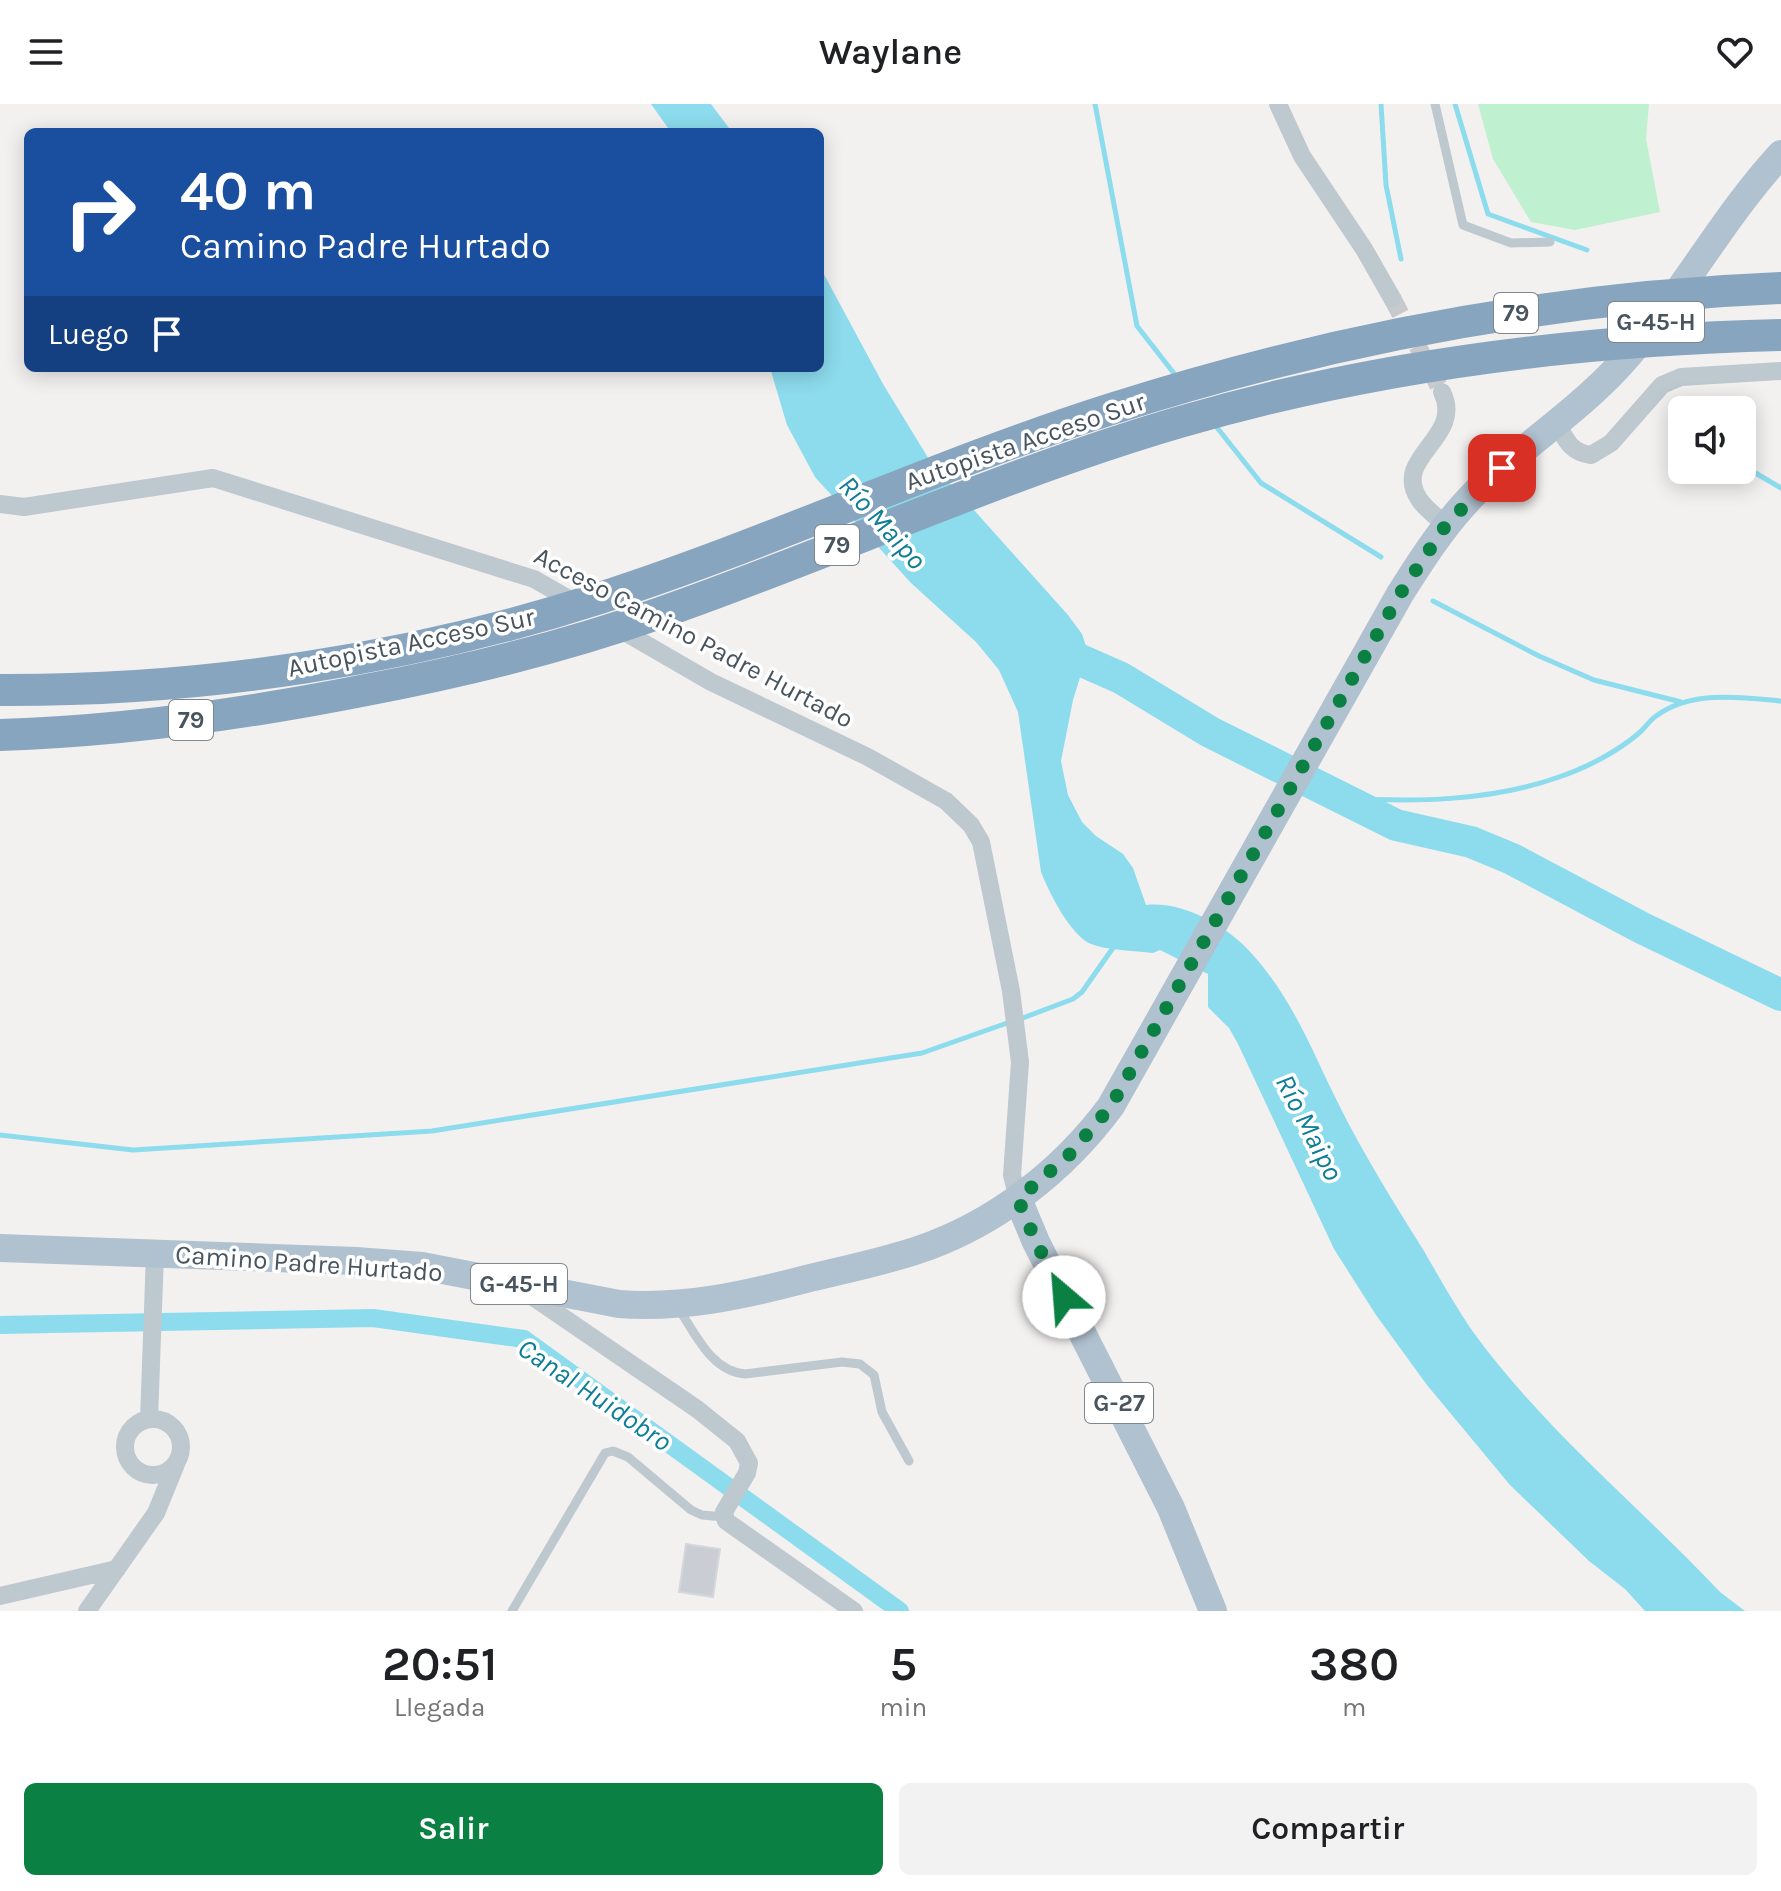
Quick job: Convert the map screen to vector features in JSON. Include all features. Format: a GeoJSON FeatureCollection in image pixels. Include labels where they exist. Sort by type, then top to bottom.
{"type":"FeatureCollection","features":[{"type":"Feature","properties":{"kind":"highway","name":"Autopista Acceso Sur"},"geometry":{"type":"LineString","coordinates":[[0,690],[166,683],[346,659],[480,632],[598,599],[1046,430],[1166,392],[1256,368],[1401,334],[1543,309],[1677,294],[1781,288]]}},
{"type":"Feature","properties":{"kind":"highway","name":"Autopista Acceso Sur"},"geometry":{"type":"LineString","coordinates":[[0,735],[92,731],[203,718],[379,688],[489,664],[597,634],[715,594],[1074,456],[1183,421],[1292,394],[1411,370],[1531,352],[1656,340],[1781,335]]}},
{"type":"Feature","properties":{"kind":"main road","name":"Camino Padre Hurtado"},"geometry":{"type":"LineString","coordinates":[[0,1248],[409,1265],[619,1304],[676,1305],[767,1289],[920,1249],[968,1229],[1018,1199],[1070,1154],[1097,1125],[1117,1095],[1400,594],[1446,525],[1483,485],[1595,391],[1662,315],[1749,191],[1781,154]]}},
{"type":"Feature","properties":{"kind":"main road","name":"G-27"},"geometry":{"type":"LineString","coordinates":[[1018,1199],[1036,1242],[1171,1508],[1213,1611]]}},
{"type":"Feature","properties":{"kind":"street"},"geometry":{"type":"LineString","coordinates":[[1278,104],[1302,156],[1359,240],[1392,298]]}},
{"type":"Feature","properties":{"kind":"street"},"geometry":{"type":"LineString","coordinates":[[1557,423],[1567,443],[1579,453],[1591,455],[1611,443],[1662,385],[1681,377],[1781,371]]}},
{"type":"Feature","properties":{"kind":"street"},"geometry":{"type":"LineString","coordinates":[[1442,392],[1448,408],[1446,423],[1419,458],[1413,482],[1420,501],[1446,525]]}},
{"type":"Feature","properties":{"kind":"street","name":"Acceso Camino Padre Hurtado"},"geometry":{"type":"LineString","coordinates":[[0,504],[24,507],[213,478],[534,579],[711,682],[866,756],[946,801],[971,825],[981,842],[1011,991],[1020,1062],[1012,1175],[1018,1199]]}},
{"type":"Feature","properties":{"kind":"street"},"geometry":{"type":"LineString","coordinates":[[149,1419],[155,1254]]}},
{"type":"Feature","properties":{"kind":"street"},"geometry":{"type":"LineString","coordinates":[[513,1283],[697,1409],[737,1441],[749,1463],[747,1473],[727,1510],[734,1529],[854,1611]]}},
{"type":"Feature","properties":{"kind":"street"},"geometry":{"type":"LineString","coordinates":[[87,1611],[156,1513],[176,1464],[182,1446],[180,1437],[167,1422],[149,1419],[133,1427],[127,1435],[125,1444],[129,1462],[135,1469],[152,1476],[170,1471],[176,1464]]}},
{"type":"Feature","properties":{"kind":"street"},"geometry":{"type":"LineString","coordinates":[[0,1596],[117,1569]]}},
{"type":"Feature","properties":{"kind":"lane"},"geometry":{"type":"LineString","coordinates":[[1435,104],[1463,225],[1511,243],[1550,242]]}},
{"type":"Feature","properties":{"kind":"lane"},"geometry":{"type":"LineString","coordinates":[[676,1305],[717,1364],[732,1373],[842,1362],[860,1364],[874,1375],[882,1412],[909,1461]]}},
{"type":"Feature","properties":{"kind":"lane"},"geometry":{"type":"LineString","coordinates":[[512,1611],[605,1453],[613,1451],[628,1457],[691,1510],[702,1515],[727,1510]]}},
{"type":"Feature","properties":{"kind":"green space"},"geometry":{"type":"Polygon","coordinates":[[[1478,104],[1649,104],[1646,139],[1660,212],[1575,230],[1531,222],[1493,159],[1478,104]]]}},
{"type":"Feature","properties":{"kind":"water"},"geometry":{"type":"Polygon","coordinates":[[[651,104],[711,104],[729,128],[668,128],[651,104]]]}},
{"type":"Feature","properties":{"kind":"water"},"geometry":{"type":"Polygon","coordinates":[[[824,274],[883,384],[930,461],[1082,634],[1088,652],[1073,700],[1061,761],[1068,795],[1082,822],[1096,836],[1123,854],[1133,868],[1146,905],[1189,911],[1218,925],[1252,954],[1290,1007],[1359,1142],[1471,1329],[1559,1433],[1720,1592],[1745,1611],[1645,1611],[1625,1589],[1589,1561],[1510,1485],[1427,1385],[1376,1315],[1334,1249],[1238,1044],[1229,1028],[1208,1007],[1208,974],[1160,950],[1153,953],[1091,944],[1068,923],[1041,872],[1018,712],[999,670],[976,642],[911,583],[815,477],[787,425],[771,372],[824,372],[824,274]]]}},
{"type":"Feature","properties":{"kind":"building"},"geometry":{"type":"Polygon","coordinates":[[[686,1544],[720,1549],[713,1597],[679,1592],[686,1544]]]}},
{"type":"Feature","properties":{"kind":"waterway"},"geometry":{"type":"LineString","coordinates":[[1095,104],[1137,326],[1176,376]]}},
{"type":"Feature","properties":{"kind":"waterway"},"geometry":{"type":"LineString","coordinates":[[1381,104],[1386,185],[1401,259]]}},
{"type":"Feature","properties":{"kind":"waterway"},"geometry":{"type":"LineString","coordinates":[[1455,104],[1488,214],[1587,250]]}},
{"type":"Feature","properties":{"kind":"waterway"},"geometry":{"type":"LineString","coordinates":[[1215,425],[1261,483],[1381,557]]}},
{"type":"Feature","properties":{"kind":"waterway"},"geometry":{"type":"LineString","coordinates":[[1756,473],[1781,488]]}},
{"type":"Feature","properties":{"kind":"waterway"},"geometry":{"type":"LineString","coordinates":[[1433,601],[1539,656],[1594,680],[1681,702]]}},
{"type":"Feature","properties":{"kind":"waterway","name":"Río Maipo"},"geometry":{"type":"LineString","coordinates":[[1046,645],[1121,678],[1210,732],[1396,825],[1471,842],[1512,859],[1642,928],[1781,995]]}},
{"type":"Feature","properties":{"kind":"waterway"},"geometry":{"type":"LineString","coordinates":[[1341,798],[1423,800],[1506,791],[1559,777],[1590,764],[1630,740],[1656,716],[1685,702],[1717,697],[1781,701]]}},
{"type":"Feature","properties":{"kind":"waterway"},"geometry":{"type":"LineString","coordinates":[[1020,1019],[1073,999],[1082,992],[1115,945]]}},
{"type":"Feature","properties":{"kind":"waterway"},"geometry":{"type":"LineString","coordinates":[[0,1135],[133,1150],[432,1131],[922,1053],[1010,1022]]}},
{"type":"Feature","properties":{"kind":"waterway","name":"Canal Huidobro"},"geometry":{"type":"LineString","coordinates":[[0,1325],[373,1318],[524,1339],[900,1611]]}},
{"type":"Feature","properties":{"kind":"tunnel"},"geometry":{"type":"LineString","coordinates":[[1392,298],[1442,392]]}},
{"type":"Feature","properties":{"kind":"route"},"geometry":{"type":"LineString","coordinates":[[1064,1297],[1018,1199],[1070,1154],[1111,1106],[1400,594],[1446,525],[1502,468]]}}]}
